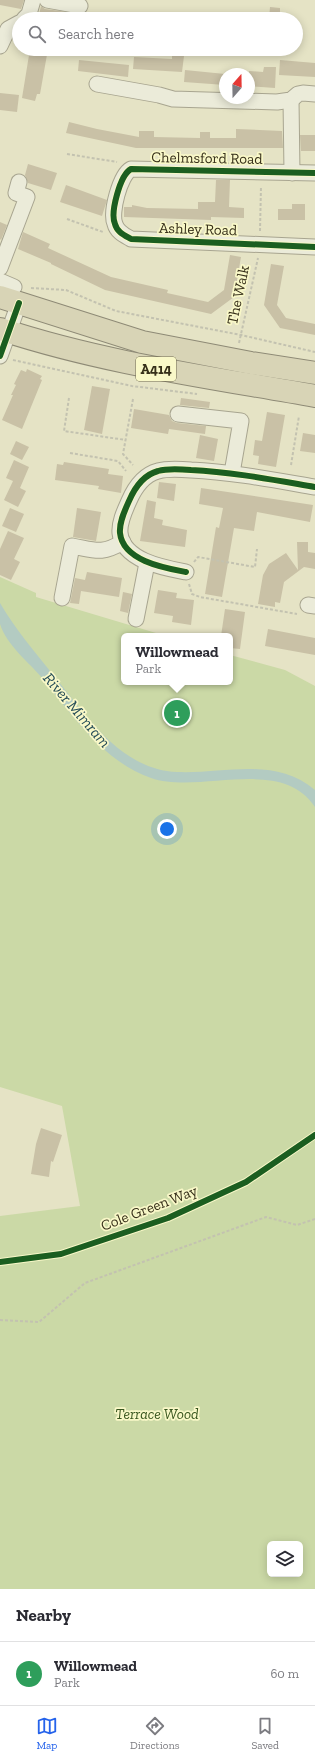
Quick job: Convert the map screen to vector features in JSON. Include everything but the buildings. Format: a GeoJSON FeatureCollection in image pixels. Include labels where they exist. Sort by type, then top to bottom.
{"type":"FeatureCollection","features":[{"type":"Feature","properties":{"kind":"highway","name":"A414"},"geometry":{"type":"LineString","coordinates":[[11,296],[142,342],[251,363],[315,373]]}},
{"type":"Feature","properties":{"kind":"highway","name":"A414"},"geometry":{"type":"LineString","coordinates":[[5,331],[46,344],[133,365],[315,396]]}},
{"type":"Feature","properties":{"kind":"street"},"geometry":{"type":"LineString","coordinates":[[30,12],[33,0]]}},
{"type":"Feature","properties":{"kind":"street"},"geometry":{"type":"LineString","coordinates":[[47,0],[80,6]]}},
{"type":"Feature","properties":{"kind":"street"},"geometry":{"type":"LineString","coordinates":[[0,45],[12,29]]}},
{"type":"Feature","properties":{"kind":"street"},"geometry":{"type":"LineString","coordinates":[[97,84],[159,95],[173,99],[277,102],[291,100],[298,94],[315,94]]}},
{"type":"Feature","properties":{"kind":"street"},"geometry":{"type":"LineString","coordinates":[[291,100],[292,172]]}},
{"type":"Feature","properties":{"kind":"street","name":"Chelmsford Road"},"geometry":{"type":"LineString","coordinates":[[127,171],[138,169],[315,173]]}},
{"type":"Feature","properties":{"kind":"street"},"geometry":{"type":"LineString","coordinates":[[120,232],[114,224],[114,211],[122,178],[127,171]]}},
{"type":"Feature","properties":{"kind":"street"},"geometry":{"type":"LineString","coordinates":[[0,268],[27,197],[16,193],[19,182]]}},
{"type":"Feature","properties":{"kind":"street","name":"Ashley Road"},"geometry":{"type":"LineString","coordinates":[[120,232],[131,239],[144,241],[315,247]]}},
{"type":"Feature","properties":{"kind":"street"},"geometry":{"type":"LineString","coordinates":[[0,281],[11,296],[5,331],[4,357]]}},
{"type":"Feature","properties":{"kind":"street"},"geometry":{"type":"LineString","coordinates":[[178,414],[240,421],[232,473]]}},
{"type":"Feature","properties":{"kind":"street"},"geometry":{"type":"LineString","coordinates":[[186,572],[162,568],[147,563],[135,555],[123,542],[120,533],[124,514],[137,486],[150,473],[170,469],[232,473],[315,487]]}},
{"type":"Feature","properties":{"kind":"street"},"geometry":{"type":"LineString","coordinates":[[62,598],[72,546],[103,551],[109,550],[123,542]]}},
{"type":"Feature","properties":{"kind":"street"},"geometry":{"type":"LineString","coordinates":[[136,619],[147,563]]}},
{"type":"Feature","properties":{"kind":"path"},"geometry":{"type":"LineString","coordinates":[[67,154],[118,162],[127,171]]}},
{"type":"Feature","properties":{"kind":"path"},"geometry":{"type":"LineString","coordinates":[[67,218],[109,234],[120,232]]}},
{"type":"Feature","properties":{"kind":"path"},"geometry":{"type":"LineString","coordinates":[[11,296],[66,290],[116,311],[241,335],[315,352]]}},
{"type":"Feature","properties":{"kind":"path"},"geometry":{"type":"LineString","coordinates":[[4,357],[132,386],[201,395]]}},
{"type":"Feature","properties":{"kind":"path"},"geometry":{"type":"LineString","coordinates":[[69,398],[64,431],[126,440]]}},
{"type":"Feature","properties":{"kind":"path"},"geometry":{"type":"LineString","coordinates":[[132,399],[123,454],[133,465]]}},
{"type":"Feature","properties":{"kind":"path"},"geometry":{"type":"LineString","coordinates":[[291,465],[299,416]]}},
{"type":"Feature","properties":{"kind":"path"},"geometry":{"type":"LineString","coordinates":[[70,453],[118,461],[126,472]]}},
{"type":"Feature","properties":{"kind":"path"},"geometry":{"type":"LineString","coordinates":[[257,549],[255,567],[198,558],[186,572],[192,594],[200,597],[299,614],[312,605]]}},
{"type":"Feature","properties":{"kind":"path"},"geometry":{"type":"LineString","coordinates":[[0,1320],[39,1322],[85,1284],[266,1217],[297,1225],[315,1219]]}},
{"type":"Feature","properties":{"kind":"green space","name":"Terrace Wood"},"geometry":{"type":"Polygon","coordinates":[[[0,577],[36,593],[36,597],[156,633],[121,633],[121,685],[233,685],[233,656],[285,670],[315,686],[315,1589],[0,1589],[0,1216],[80,1206],[62,1106],[0,1087],[0,577]]]}},
{"type":"Feature","properties":{"kind":"water","name":"River Mimram"},"geometry":{"type":"Polygon","coordinates":[[[0,603],[26,641],[92,723],[106,738],[122,751],[139,762],[157,769],[177,772],[249,769],[283,773],[299,780],[315,790],[315,807],[300,792],[282,783],[261,779],[171,782],[151,778],[118,761],[78,723],[43,679],[13,647],[3,632],[0,624],[0,603]]]}},
{"type":"Feature","properties":{"kind":"cycle path"},"geometry":{"type":"LineString","coordinates":[[315,173],[131,169],[123,179],[120,186],[114,212],[116,227],[123,235],[131,239],[315,247]]}},
{"type":"Feature","properties":{"kind":"cycle path"},"geometry":{"type":"LineString","coordinates":[[0,356],[19,303]]}},
{"type":"Feature","properties":{"kind":"cycle path"},"geometry":{"type":"LineString","coordinates":[[186,572],[146,562],[137,557],[123,543],[120,533],[121,520],[131,496],[140,482],[148,475],[162,470],[183,469],[238,474],[315,487]]}},
{"type":"Feature","properties":{"kind":"cycle path","name":"Cole Green Way"},"geometry":{"type":"LineString","coordinates":[[0,1262],[61,1254],[168,1218],[246,1182],[315,1135]]}},
{"type":"Feature","properties":{"kind":"place","name":"Willowmead"},"geometry":{"type":"Point","coordinates":[177,713]}}]}
